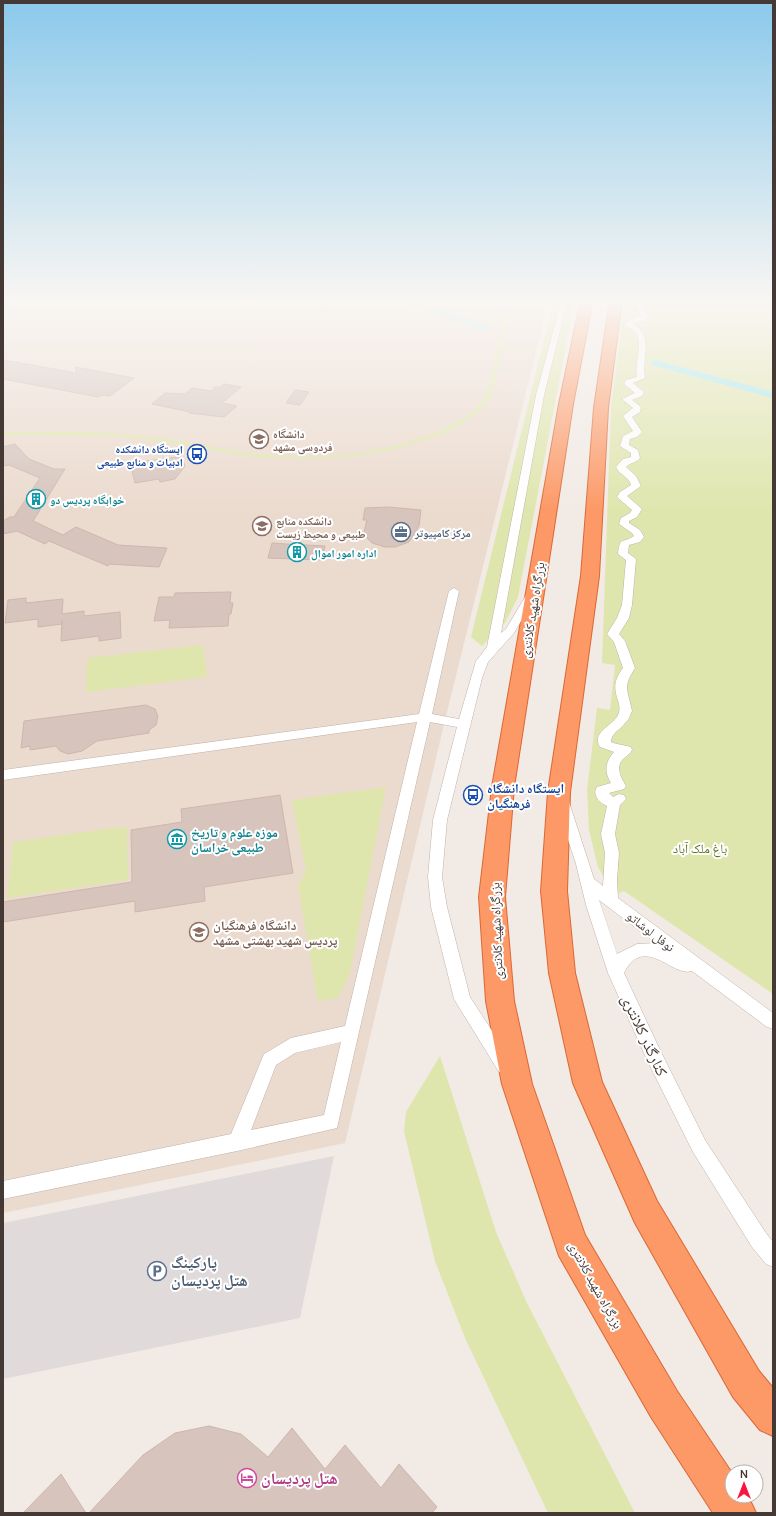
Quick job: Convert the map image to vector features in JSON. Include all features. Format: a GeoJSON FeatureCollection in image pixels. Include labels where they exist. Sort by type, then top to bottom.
{"type":"FeatureCollection","features":[{"type":"Feature","properties":{"kind":"highway","name":"بزرگراه شهید کلانتری"},"geometry":{"type":"LineString","coordinates":[[573,370],[503,787],[492,897],[500,1001],[517,1084],[572,1244],[664,1404],[736,1513]]}},
{"type":"Feature","properties":{"kind":"highway"},"geometry":{"type":"LineString","coordinates":[[606,370],[601,408],[590,576],[559,792],[554,899],[562,973],[588,1083],[646,1212],[746,1384],[773,1417]]}},
{"type":"Feature","properties":{"kind":"street"},"geometry":{"type":"LineString","coordinates":[[493,648],[540,395],[547,370]]}},
{"type":"Feature","properties":{"kind":"street"},"geometry":{"type":"LineString","coordinates":[[611,900],[610,880],[612,853],[608,834],[616,801],[604,799],[601,794],[602,790],[607,788],[613,789],[619,786],[612,772],[612,765],[619,754],[626,750],[610,747],[605,744],[604,739],[608,730],[621,722],[626,711],[620,690],[620,682],[623,675],[629,668],[619,641],[613,634],[623,618],[627,606],[631,559],[623,554],[624,543],[636,540],[639,537],[634,530],[624,524],[624,520],[637,513],[637,509],[622,497],[623,494],[636,486],[636,483],[631,474],[622,470],[621,467],[626,461],[636,458],[635,452],[624,446],[624,443],[626,438],[634,436],[638,432],[627,416],[637,410],[637,407],[626,399],[627,397],[640,392],[628,384],[629,382],[641,378],[639,370]]}},
{"type":"Feature","properties":{"kind":"street"},"geometry":{"type":"LineString","coordinates":[[517,1084],[462,999],[439,907],[435,877],[440,820],[463,724],[482,661],[510,631],[536,587]]}},
{"type":"Feature","properties":{"kind":"street"},"geometry":{"type":"LineString","coordinates":[[3,1190],[331,1122],[454,591]]}},
{"type":"Feature","properties":{"kind":"street"},"geometry":{"type":"LineString","coordinates":[[3,775],[425,717],[463,724]]}},
{"type":"Feature","properties":{"kind":"street","name":"کنارگذر کلانتری"},"geometry":{"type":"LineString","coordinates":[[559,792],[616,973],[654,1056],[699,1146],[759,1240],[773,1257]]}},
{"type":"Feature","properties":{"kind":"street","name":"نوفل لوشاتو"},"geometry":{"type":"LineString","coordinates":[[587,882],[715,980],[773,1022]]}},
{"type":"Feature","properties":{"kind":"street","name":"نوفل لوشاتو"},"geometry":{"type":"LineString","coordinates":[[616,973],[623,959],[638,951],[656,950],[715,980]]}},
{"type":"Feature","properties":{"kind":"street"},"geometry":{"type":"LineString","coordinates":[[237,1142],[270,1060],[291,1046],[352,1032]]}},
{"type":"Feature","properties":{"kind":"shaded area","name":"دانشگاه فرهنگیان پردیس شهید بهشتی مشهد"},"geometry":{"type":"Polygon","coordinates":[[[3,370],[532,370],[445,720],[345,1143],[3,1213],[3,370]]]}},
{"type":"Feature","properties":{"kind":"shaded area","name":"پارکینگ هتل پردیسان"},"geometry":{"type":"Polygon","coordinates":[[[334,1156],[300,1318],[3,1379],[3,1223],[334,1156]]]}},
{"type":"Feature","properties":{"kind":"green space"},"geometry":{"type":"Polygon","coordinates":[[[492,370],[498,370],[491,398],[478,412],[462,424],[446,433],[393,450],[348,457],[303,459],[261,458],[181,444],[113,436],[3,435],[3,432],[79,432],[124,434],[141,435],[256,454],[299,457],[344,455],[366,452],[409,442],[451,426],[465,417],[482,401],[487,391],[492,370]]]}},
{"type":"Feature","properties":{"kind":"green space"},"geometry":{"type":"Polygon","coordinates":[[[537,370],[561,370],[518,597],[505,623],[482,646],[471,637],[537,370]]]}},
{"type":"Feature","properties":{"kind":"green space","name":"باغ ملک آباد"},"geometry":{"type":"Polygon","coordinates":[[[616,370],[773,370],[773,994],[624,891],[614,895],[598,867],[589,830],[587,790],[597,708],[610,710],[615,665],[602,663],[611,408],[616,370]]]}},
{"type":"Feature","properties":{"kind":"green space"},"geometry":{"type":"Polygon","coordinates":[[[203,645],[207,677],[86,692],[87,658],[203,645]]]}},
{"type":"Feature","properties":{"kind":"green space"},"geometry":{"type":"Polygon","coordinates":[[[386,787],[350,973],[338,998],[318,1001],[298,886],[306,871],[292,800],[386,787]]]}},
{"type":"Feature","properties":{"kind":"green space"},"geometry":{"type":"Polygon","coordinates":[[[127,826],[128,880],[7,898],[13,842],[127,826]]]}},
{"type":"Feature","properties":{"kind":"green space"},"geometry":{"type":"Polygon","coordinates":[[[440,1056],[496,1232],[527,1303],[635,1513],[548,1513],[465,1338],[435,1261],[404,1131],[406,1112],[440,1056]]]}},
{"type":"Feature","properties":{"kind":"building"},"geometry":{"type":"Polygon","coordinates":[[[3,370],[58,370],[77,373],[76,370],[90,370],[134,378],[110,396],[101,395],[98,397],[3,379],[3,370]]]}},
{"type":"Feature","properties":{"kind":"building"},"geometry":{"type":"Polygon","coordinates":[[[224,384],[241,387],[222,403],[237,406],[224,417],[189,413],[190,412],[152,404],[165,393],[185,394],[192,388],[212,391],[215,387],[220,387],[224,384]]]}},
{"type":"Feature","properties":{"kind":"building"},"geometry":{"type":"Polygon","coordinates":[[[295,390],[309,392],[300,405],[286,403],[295,390]]]}},
{"type":"Feature","properties":{"kind":"building"},"geometry":{"type":"Polygon","coordinates":[[[15,444],[29,459],[54,469],[65,469],[33,521],[63,535],[76,527],[118,545],[167,548],[159,567],[109,564],[108,566],[49,541],[45,544],[17,531],[3,534],[3,521],[10,517],[14,517],[40,478],[9,465],[3,466],[3,447],[15,444]]]}},
{"type":"Feature","properties":{"kind":"building"},"geometry":{"type":"Polygon","coordinates":[[[177,457],[182,458],[185,466],[175,479],[160,482],[159,479],[135,483],[131,467],[138,466],[139,462],[177,457]]]}},
{"type":"Feature","properties":{"kind":"building"},"geometry":{"type":"Polygon","coordinates":[[[388,507],[421,510],[419,526],[409,542],[395,547],[385,547],[372,543],[366,537],[364,532],[367,520],[363,520],[365,508],[388,507]]]}},
{"type":"Feature","properties":{"kind":"building","name":"اداره امور اموال"},"geometry":{"type":"Polygon","coordinates":[[[272,543],[325,546],[322,560],[268,558],[272,543]]]}},
{"type":"Feature","properties":{"kind":"building"},"geometry":{"type":"Polygon","coordinates":[[[231,592],[230,603],[233,603],[231,614],[229,614],[228,626],[169,628],[170,620],[154,621],[159,597],[174,597],[175,593],[231,592]]]}},
{"type":"Feature","properties":{"kind":"building"},"geometry":{"type":"Polygon","coordinates":[[[26,598],[26,603],[63,599],[62,614],[84,611],[84,616],[120,612],[121,638],[99,641],[99,636],[61,641],[62,624],[38,627],[38,619],[5,623],[8,600],[26,598]]]}},
{"type":"Feature","properties":{"kind":"building"},"geometry":{"type":"Polygon","coordinates":[[[146,705],[155,709],[158,716],[156,725],[149,730],[149,733],[97,741],[82,751],[68,754],[60,751],[56,746],[30,750],[30,746],[21,748],[24,721],[146,705]]]}},
{"type":"Feature","properties":{"kind":"building"},"geometry":{"type":"Polygon","coordinates":[[[280,795],[293,873],[204,887],[205,901],[135,912],[135,901],[3,922],[3,902],[132,882],[131,830],[182,822],[181,809],[280,795]]]}},
{"type":"Feature","properties":{"kind":"building","name":"هتل پردیسان"},"geometry":{"type":"Polygon","coordinates":[[[209,1426],[241,1434],[268,1457],[292,1428],[325,1469],[345,1445],[381,1488],[399,1464],[437,1507],[432,1513],[89,1513],[143,1455],[175,1433],[209,1426]]]}},
{"type":"Feature","properties":{"kind":"building"},"geometry":{"type":"Polygon","coordinates":[[[61,1474],[86,1513],[23,1513],[61,1474]]]}},
{"type":"Feature","properties":{"kind":"waterway"},"geometry":{"type":"LineString","coordinates":[[680,370],[773,395]]}},
{"type":"Feature","properties":{"kind":"place","name":"دانشگاه فردوسی مشهد"},"geometry":{"type":"Point","coordinates":[259,439]}},
{"type":"Feature","properties":{"kind":"place","name":"ایستگاه دانشکده ادبیات و منابع طبیعی"},"geometry":{"type":"Point","coordinates":[197,454]}},
{"type":"Feature","properties":{"kind":"place","name":"خوابگاه پردیس دو"},"geometry":{"type":"Point","coordinates":[36,499]}},
{"type":"Feature","properties":{"kind":"place","name":"دانشکده منابع طبیعی و محیط زیست"},"geometry":{"type":"Point","coordinates":[262,526]}},
{"type":"Feature","properties":{"kind":"place","name":"مرکز کامپیوتر"},"geometry":{"type":"Point","coordinates":[401,532]}},
{"type":"Feature","properties":{"kind":"place","name":"اداره امور اموال"},"geometry":{"type":"Point","coordinates":[297,552]}},
{"type":"Feature","properties":{"kind":"place","name":"ایستگاه دانشگاه فرهنگیان"},"geometry":{"type":"Point","coordinates":[473,795]}},
{"type":"Feature","properties":{"kind":"place","name":"موزه علوم و تاریخ طبیعی خراسان"},"geometry":{"type":"Point","coordinates":[177,839]}},
{"type":"Feature","properties":{"kind":"place","name":"دانشگاه فرهنگیان پردیس شهید بهشتی مشهد"},"geometry":{"type":"Point","coordinates":[199,932]}},
{"type":"Feature","properties":{"kind":"place","name":"پارکینگ هتل پردیسان"},"geometry":{"type":"Point","coordinates":[157,1271]}},
{"type":"Feature","properties":{"kind":"place","name":"هتل پردیسان"},"geometry":{"type":"Point","coordinates":[247,1478]}}]}
